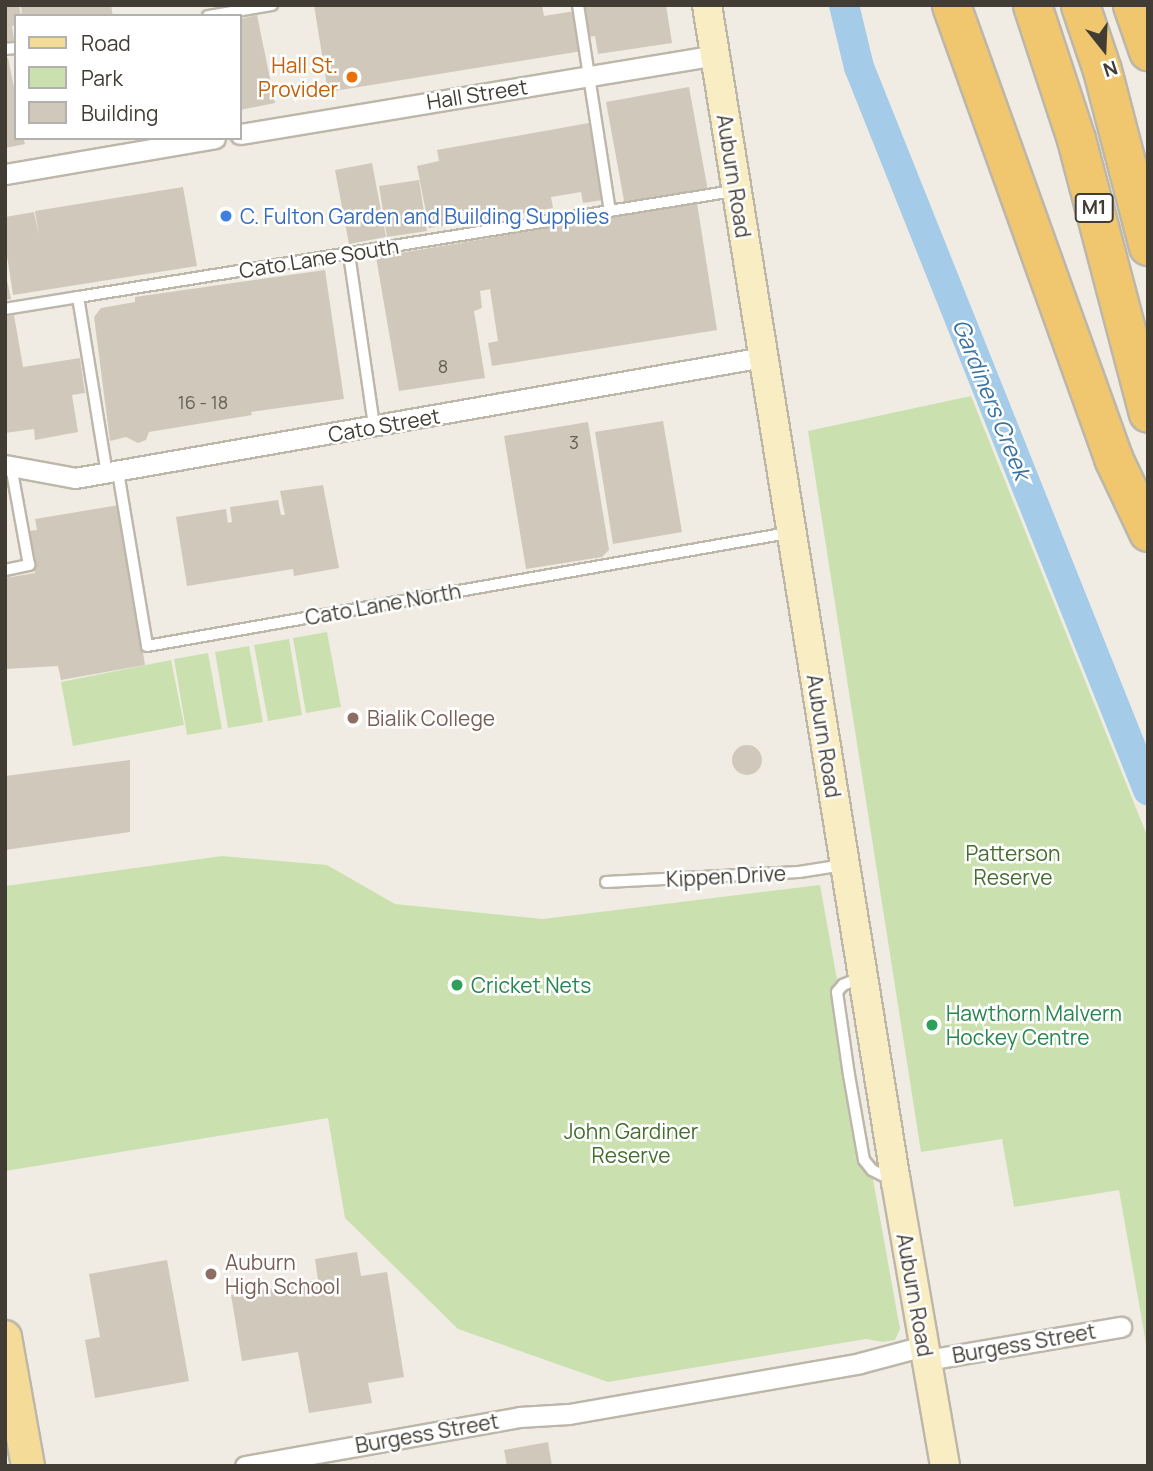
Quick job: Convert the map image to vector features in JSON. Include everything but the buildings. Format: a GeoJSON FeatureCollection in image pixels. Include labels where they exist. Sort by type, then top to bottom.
{"type":"FeatureCollection","features":[{"type":"Feature","properties":{"kind":"highway"},"geometry":{"type":"LineString","coordinates":[[951,5],[1113,458],[1148,532]]}},
{"type":"Feature","properties":{"kind":"highway","name":"M1"},"geometry":{"type":"LineString","coordinates":[[1032,5],[1076,139],[1148,413]]}},
{"type":"Feature","properties":{"kind":"highway","name":"M1"},"geometry":{"type":"LineString","coordinates":[[1080,5],[1102,70],[1148,246]]}},
{"type":"Feature","properties":{"kind":"highway"},"geometry":{"type":"LineString","coordinates":[[1132,5],[1148,51]]}},
{"type":"Feature","properties":{"kind":"main road","name":"Auburn Road"},"geometry":{"type":"LineString","coordinates":[[707,5],[896,1182],[945,1466]]}},
{"type":"Feature","properties":{"kind":"main road"},"geometry":{"type":"LineString","coordinates":[[5,1337],[28,1466]]}},
{"type":"Feature","properties":{"kind":"street","name":"Hall Street"},"geometry":{"type":"LineString","coordinates":[[242,134],[715,55]]}},
{"type":"Feature","properties":{"kind":"street"},"geometry":{"type":"LineString","coordinates":[[5,174],[203,140]]}},
{"type":"Feature","properties":{"kind":"street","name":"Cato Street"},"geometry":{"type":"LineString","coordinates":[[8,466],[75,478],[112,473],[763,357]]}},
{"type":"Feature","properties":{"kind":"street","name":"Burgess Street"},"geometry":{"type":"LineString","coordinates":[[293,1466],[521,1427],[569,1414],[860,1363],[1121,1327]]}},
{"type":"Feature","properties":{"kind":"street","name":"Burgess Street"},"geometry":{"type":"LineString","coordinates":[[245,1466],[506,1419],[569,1414]]}},
{"type":"Feature","properties":{"kind":"lane"},"geometry":{"type":"LineString","coordinates":[[220,14],[272,5]]}},
{"type":"Feature","properties":{"kind":"lane"},"geometry":{"type":"LineString","coordinates":[[578,5],[610,211]]}},
{"type":"Feature","properties":{"kind":"lane","name":"Cato Lane South"},"geometry":{"type":"LineString","coordinates":[[5,309],[737,191]]}},
{"type":"Feature","properties":{"kind":"lane"},"geometry":{"type":"LineString","coordinates":[[349,254],[374,426]]}},
{"type":"Feature","properties":{"kind":"lane"},"geometry":{"type":"LineString","coordinates":[[78,297],[112,473]]}},
{"type":"Feature","properties":{"kind":"lane"},"geometry":{"type":"LineString","coordinates":[[5,570],[29,565],[8,466]]}},
{"type":"Feature","properties":{"kind":"lane","name":"Cato Lane North"},"geometry":{"type":"LineString","coordinates":[[112,473],[147,646],[792,532]]}},
{"type":"Feature","properties":{"kind":"lane","name":"Kippen Drive"},"geometry":{"type":"LineString","coordinates":[[606,882],[799,872],[845,865]]}},
{"type":"Feature","properties":{"kind":"green space","name":"Patterson Reserve"},"geometry":{"type":"Polygon","coordinates":[[[971,396],[1148,838],[1148,1355],[1119,1190],[1014,1207],[1002,1139],[921,1152],[808,431],[971,396]]]}},
{"type":"Feature","properties":{"kind":"green space"},"geometry":{"type":"Polygon","coordinates":[[[327,632],[341,707],[306,713],[293,638],[327,632]]]}},
{"type":"Feature","properties":{"kind":"green space"},"geometry":{"type":"Polygon","coordinates":[[[289,639],[302,715],[268,721],[254,645],[289,639]]]}},
{"type":"Feature","properties":{"kind":"green space"},"geometry":{"type":"Polygon","coordinates":[[[249,646],[263,722],[228,728],[215,652],[249,646]]]}},
{"type":"Feature","properties":{"kind":"green space"},"geometry":{"type":"Polygon","coordinates":[[[208,653],[222,729],[187,735],[174,659],[208,653]]]}},
{"type":"Feature","properties":{"kind":"green space"},"geometry":{"type":"Polygon","coordinates":[[[171,660],[184,725],[73,746],[61,682],[171,660]]]}},
{"type":"Feature","properties":{"kind":"green space","name":"John Gardiner Reserve"},"geometry":{"type":"Polygon","coordinates":[[[222,856],[327,865],[395,904],[543,919],[820,885],[900,1329],[895,1340],[883,1342],[866,1339],[608,1382],[458,1329],[345,1218],[328,1118],[5,1171],[5,886],[222,856]]]}},
{"type":"Feature","properties":{"kind":"waterway","name":"Gardiners Creek"},"geometry":{"type":"LineString","coordinates":[[844,5],[859,67],[1148,790]]}},
{"type":"Feature","properties":{"kind":"place","name":"Hall St. Provider"},"geometry":{"type":"Point","coordinates":[352,77]}},
{"type":"Feature","properties":{"kind":"place","name":"C. Fulton Garden and Building Supplies"},"geometry":{"type":"Point","coordinates":[226,216]}},
{"type":"Feature","properties":{"kind":"place","name":"Bialik College"},"geometry":{"type":"Point","coordinates":[353,718]}},
{"type":"Feature","properties":{"kind":"place","name":"Cricket Nets"},"geometry":{"type":"Point","coordinates":[457,985]}},
{"type":"Feature","properties":{"kind":"place","name":"Hawthorn Malvern Hockey Centre"},"geometry":{"type":"Point","coordinates":[932,1025]}},
{"type":"Feature","properties":{"kind":"place","name":"Auburn High School"},"geometry":{"type":"Point","coordinates":[211,1274]}}]}
